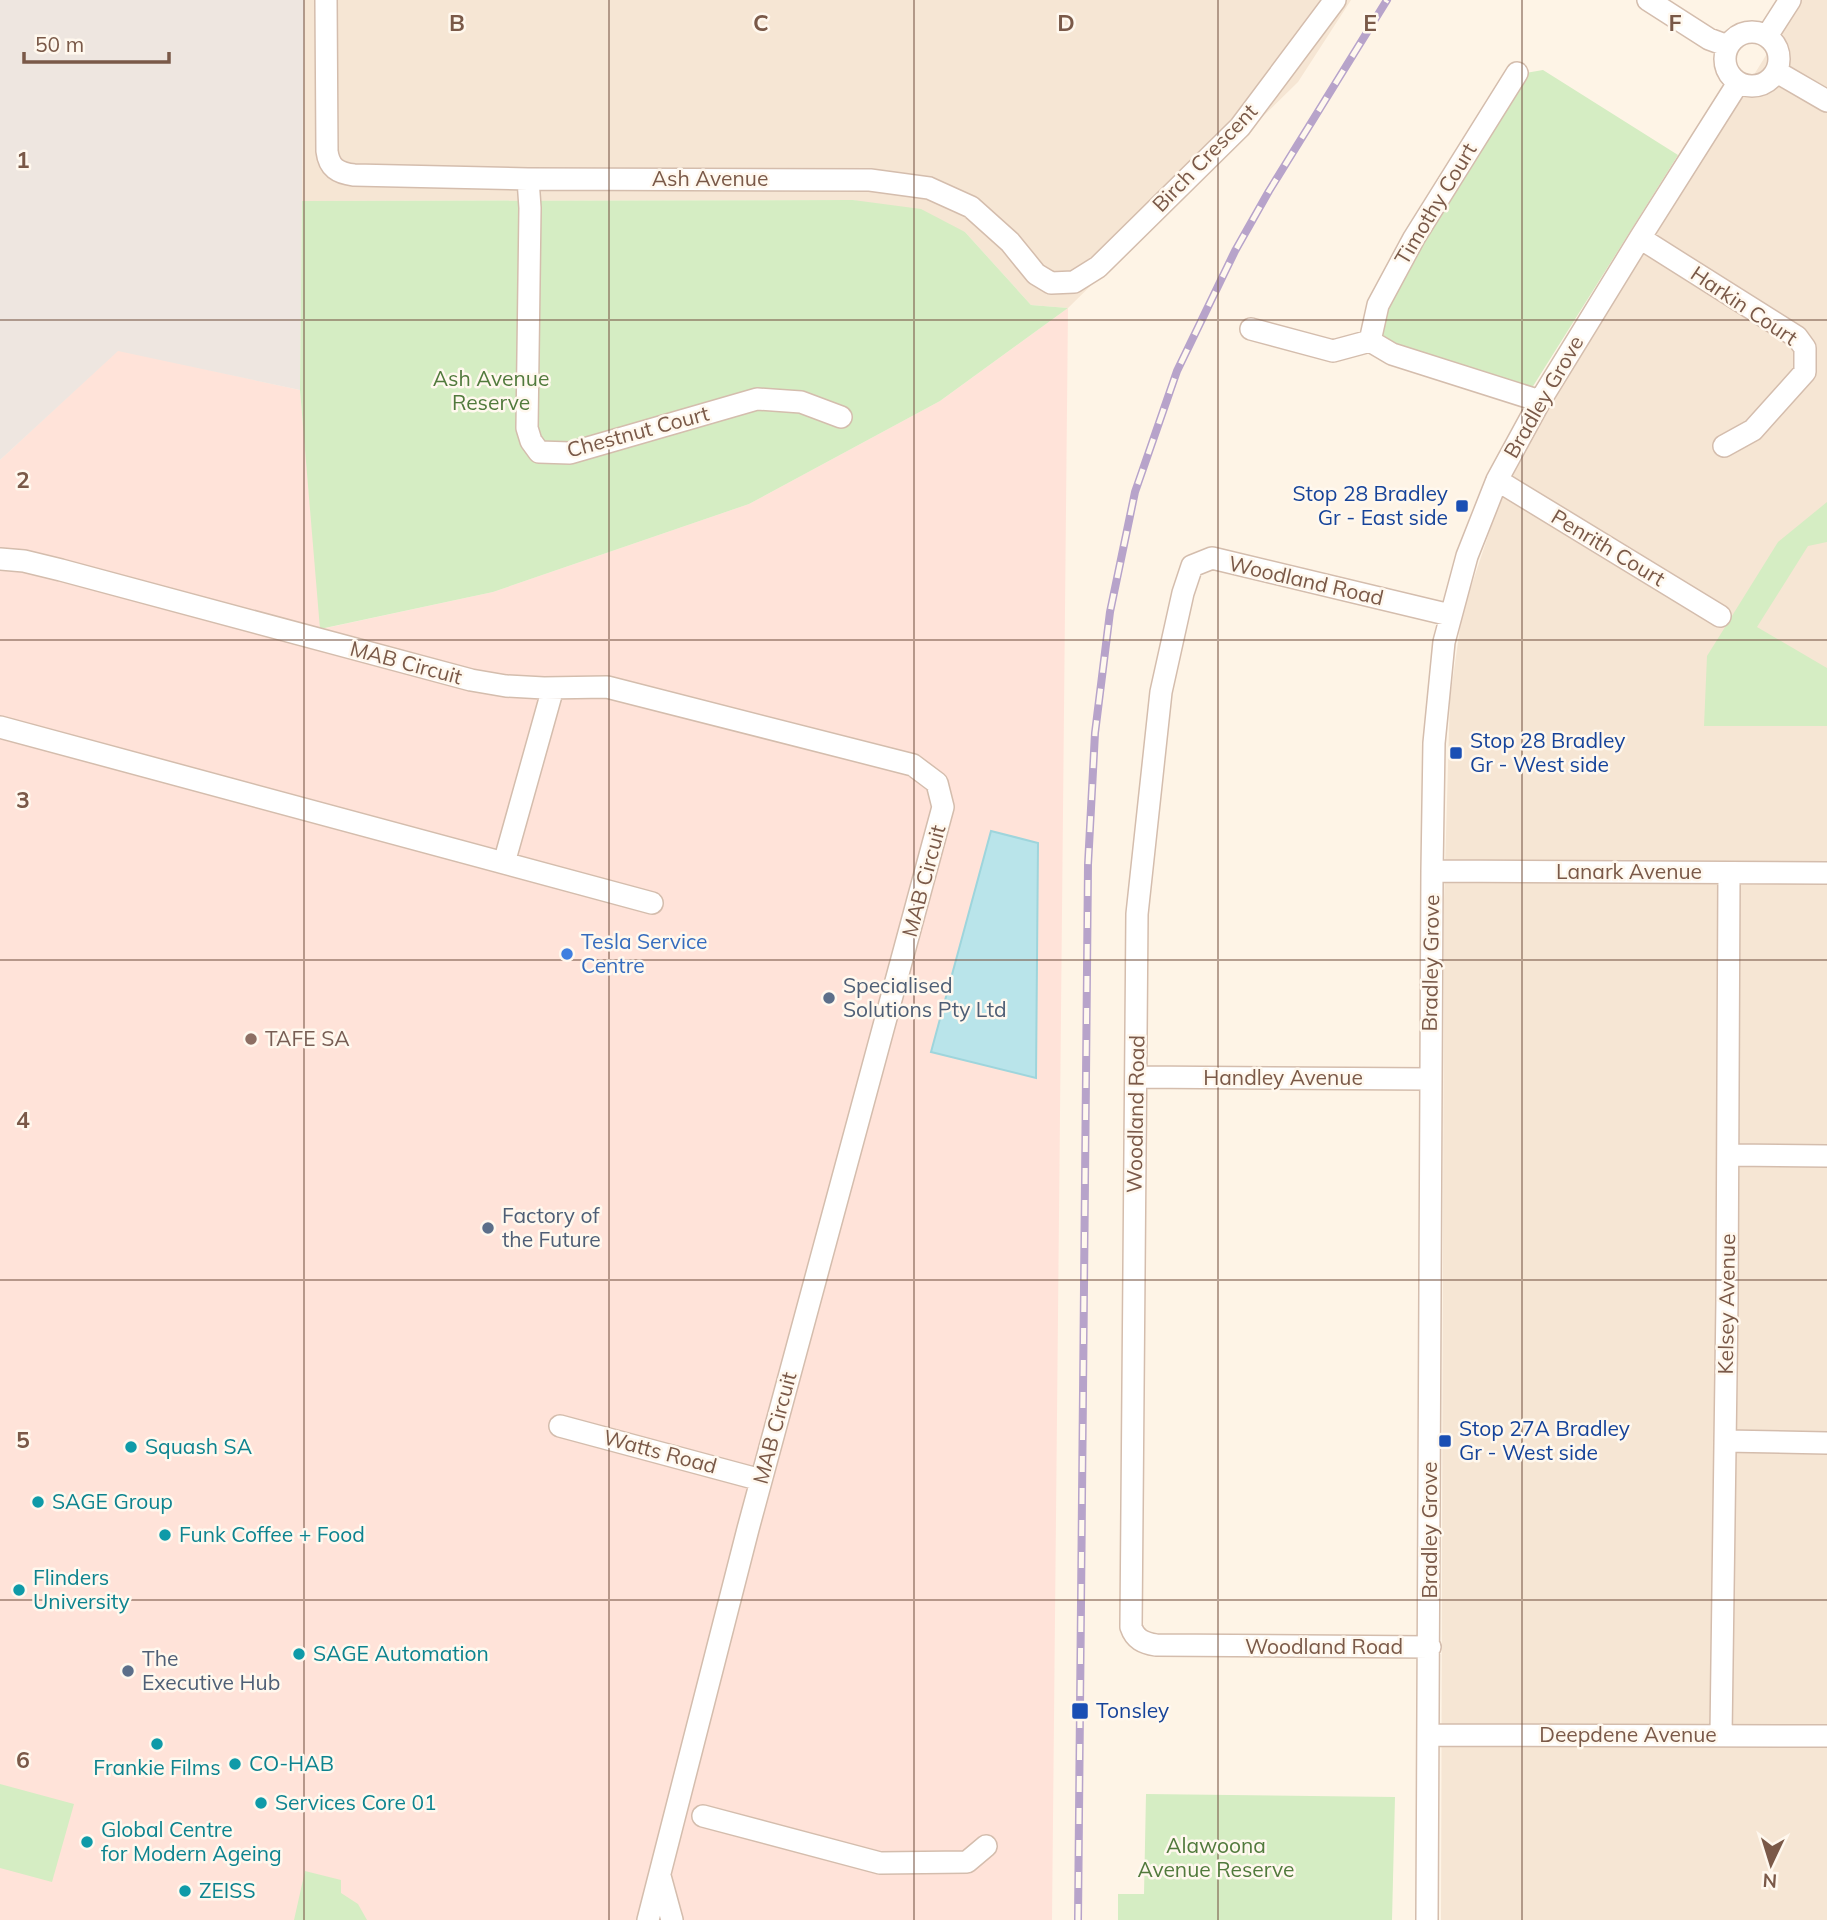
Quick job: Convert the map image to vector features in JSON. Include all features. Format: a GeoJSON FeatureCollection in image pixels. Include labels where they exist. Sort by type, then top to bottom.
{"type":"FeatureCollection","features":[{"type":"Feature","properties":{"kind":"street","name":"Ash Avenue"},"geometry":{"type":"LineString","coordinates":[[326,0],[327,151],[334,169],[354,175],[528,179],[870,180],[929,188],[971,207],[1010,242],[1036,274],[1051,283]]}},
{"type":"Feature","properties":{"kind":"street","name":"Birch Crescent"},"geometry":{"type":"LineString","coordinates":[[1051,283],[1074,282],[1098,267],[1231,136],[1335,0]]}},
{"type":"Feature","properties":{"kind":"street"},"geometry":{"type":"LineString","coordinates":[[1648,0],[1709,39],[1728,46]]}},
{"type":"Feature","properties":{"kind":"street"},"geometry":{"type":"LineString","coordinates":[[1767,36],[1790,0]]}},
{"type":"Feature","properties":{"kind":"street"},"geometry":{"type":"LineString","coordinates":[[1754,32],[1767,36],[1778,50],[1780,61],[1777,72],[1770,81],[1762,85],[1750,87],[1738,83],[1725,64],[1728,46],[1742,34],[1754,32]]}},
{"type":"Feature","properties":{"kind":"street"},"geometry":{"type":"LineString","coordinates":[[1777,72],[1827,101]]}},
{"type":"Feature","properties":{"kind":"street","name":"Timothy Court"},"geometry":{"type":"LineString","coordinates":[[1370,341],[1378,305],[1414,238],[1517,73]]}},
{"type":"Feature","properties":{"kind":"street","name":"Bradley Grove"},"geometry":{"type":"LineString","coordinates":[[1427,1920],[1430,1647],[1429,1079],[1434,743],[1444,642],[1466,556],[1497,480],[1540,401],[1738,83]]}},
{"type":"Feature","properties":{"kind":"street","name":"Chestnut Court"},"geometry":{"type":"LineString","coordinates":[[528,179],[527,428],[531,441],[539,452],[570,453],[757,399],[802,402],[841,416]]}},
{"type":"Feature","properties":{"kind":"street","name":"Harkin Court"},"geometry":{"type":"LineString","coordinates":[[1640,237],[1797,337],[1805,348],[1805,372],[1753,430],[1724,446]]}},
{"type":"Feature","properties":{"kind":"street"},"geometry":{"type":"LineString","coordinates":[[1251,329],[1334,351],[1370,341],[1392,354],[1540,401]]}},
{"type":"Feature","properties":{"kind":"street","name":"Penrith Court"},"geometry":{"type":"LineString","coordinates":[[1497,480],[1720,616]]}},
{"type":"Feature","properties":{"kind":"street","name":"Woodland Road"},"geometry":{"type":"LineString","coordinates":[[1430,1647],[1156,1645],[1146,1644],[1133,1634],[1131,1613],[1138,914],[1161,692],[1182,593],[1192,566],[1212,558],[1450,615]]}},
{"type":"Feature","properties":{"kind":"street","name":"MAB Circuit"},"geometry":{"type":"LineString","coordinates":[[0,559],[24,561],[61,570],[471,680],[506,686],[607,687],[913,765],[937,783],[943,807],[761,1479],[648,1920]]}},
{"type":"Feature","properties":{"kind":"street"},"geometry":{"type":"LineString","coordinates":[[504,863],[553,688]]}},
{"type":"Feature","properties":{"kind":"street"},"geometry":{"type":"LineString","coordinates":[[0,727],[652,903]]}},
{"type":"Feature","properties":{"kind":"street","name":"Lanark Avenue"},"geometry":{"type":"LineString","coordinates":[[1432,871],[1827,873]]}},
{"type":"Feature","properties":{"kind":"street","name":"Kelsey Avenue"},"geometry":{"type":"LineString","coordinates":[[1721,1735],[1726,1441],[1729,873]]}},
{"type":"Feature","properties":{"kind":"street","name":"Handley Avenue"},"geometry":{"type":"LineString","coordinates":[[1136,1077],[1429,1079]]}},
{"type":"Feature","properties":{"kind":"street"},"geometry":{"type":"LineString","coordinates":[[1728,1155],[1827,1156]]}},
{"type":"Feature","properties":{"kind":"street","name":"Watts Road"},"geometry":{"type":"LineString","coordinates":[[560,1426],[761,1479]]}},
{"type":"Feature","properties":{"kind":"street"},"geometry":{"type":"LineString","coordinates":[[1726,1441],[1827,1443]]}},
{"type":"Feature","properties":{"kind":"street","name":"Deepdene Avenue"},"geometry":{"type":"LineString","coordinates":[[1429,1735],[1827,1736]]}},
{"type":"Feature","properties":{"kind":"street"},"geometry":{"type":"LineString","coordinates":[[704,1816],[880,1863],[967,1861],[986,1846]]}},
{"type":"Feature","properties":{"kind":"street"},"geometry":{"type":"LineString","coordinates":[[659,1874],[672,1920]]}},
{"type":"Feature","properties":{"kind":"shaded area"},"geometry":{"type":"Polygon","coordinates":[[[0,0],[304,0],[300,390],[118,351],[0,460],[0,0]]]}},
{"type":"Feature","properties":{"kind":"shaded area"},"geometry":{"type":"Polygon","coordinates":[[[304,0],[1351,0],[1298,82],[1068,308],[1031,305],[965,232],[853,200],[302,201],[304,0]]]}},
{"type":"Feature","properties":{"kind":"shaded area"},"geometry":{"type":"Polygon","coordinates":[[[1800,0],[1827,0],[1827,1920],[1441,1920],[1444,902],[1450,698],[1462,614],[1494,518],[1518,458],[1800,0]]]}},
{"type":"Feature","properties":{"kind":"shaded area"},"geometry":{"type":"Polygon","coordinates":[[[1068,308],[1052,1920],[0,1920],[0,460],[118,350],[300,390],[321,629],[493,592],[749,504],[940,401],[1068,308]]]}},
{"type":"Feature","properties":{"kind":"green space"},"geometry":{"type":"Polygon","coordinates":[[[1543,70],[1678,155],[1530,391],[1374,339],[1382,307],[1520,74],[1543,70]]]}},
{"type":"Feature","properties":{"kind":"green space","name":"Ash Avenue Reserve"},"geometry":{"type":"Polygon","coordinates":[[[853,200],[921,209],[965,232],[1031,305],[1068,308],[940,401],[749,504],[493,592],[320,629],[300,390],[302,201],[853,200]]]}},
{"type":"Feature","properties":{"kind":"green space"},"geometry":{"type":"Polygon","coordinates":[[[1827,502],[1827,542],[1808,546],[1757,627],[1827,668],[1827,726],[1704,726],[1707,656],[1778,542],[1827,502]]]}},
{"type":"Feature","properties":{"kind":"green space"},"geometry":{"type":"Polygon","coordinates":[[[0,1784],[74,1804],[52,1882],[0,1868],[0,1784]]]}},
{"type":"Feature","properties":{"kind":"green space","name":"Alawoona Avenue Reserve"},"geometry":{"type":"Polygon","coordinates":[[[1146,1794],[1395,1797],[1392,1920],[1118,1920],[1118,1894],[1144,1894],[1146,1794]]]}},
{"type":"Feature","properties":{"kind":"green space"},"geometry":{"type":"Polygon","coordinates":[[[305,1871],[341,1880],[341,1893],[358,1904],[367,1920],[294,1920],[305,1871]]]}},
{"type":"Feature","properties":{"kind":"water"},"geometry":{"type":"Polygon","coordinates":[[[991,831],[1038,843],[1036,1078],[931,1052],[991,831]]]}},
{"type":"Feature","properties":{"kind":"railway"},"geometry":{"type":"LineString","coordinates":[[1078,1920],[1088,865],[1095,733],[1110,612],[1135,492],[1177,371],[1235,251],[1387,0]]}},
{"type":"Feature","properties":{"kind":"place","name":"Stop 28 Bradley Gr - East side"},"geometry":{"type":"Point","coordinates":[1462,506]}},
{"type":"Feature","properties":{"kind":"place","name":"Stop 28 Bradley Gr - West side"},"geometry":{"type":"Point","coordinates":[1456,753]}},
{"type":"Feature","properties":{"kind":"place","name":"Tesla Service Centre"},"geometry":{"type":"Point","coordinates":[567,954]}},
{"type":"Feature","properties":{"kind":"place","name":"Specialised Solutions Pty Ltd"},"geometry":{"type":"Point","coordinates":[829,998]}},
{"type":"Feature","properties":{"kind":"place","name":"TAFE SA"},"geometry":{"type":"Point","coordinates":[251,1039]}},
{"type":"Feature","properties":{"kind":"place","name":"Factory of the Future"},"geometry":{"type":"Point","coordinates":[488,1228]}},
{"type":"Feature","properties":{"kind":"place","name":"Stop 27A Bradley Gr - West side"},"geometry":{"type":"Point","coordinates":[1445,1441]}},
{"type":"Feature","properties":{"kind":"place","name":"Squash SA"},"geometry":{"type":"Point","coordinates":[131,1447]}},
{"type":"Feature","properties":{"kind":"place","name":"SAGE Group"},"geometry":{"type":"Point","coordinates":[38,1502]}},
{"type":"Feature","properties":{"kind":"place","name":"Funk Coffee + Food"},"geometry":{"type":"Point","coordinates":[165,1535]}},
{"type":"Feature","properties":{"kind":"place","name":"Flinders University"},"geometry":{"type":"Point","coordinates":[19,1590]}},
{"type":"Feature","properties":{"kind":"place","name":"SAGE Automation"},"geometry":{"type":"Point","coordinates":[299,1654]}},
{"type":"Feature","properties":{"kind":"place","name":"The Executive Hub"},"geometry":{"type":"Point","coordinates":[128,1671]}},
{"type":"Feature","properties":{"kind":"place","name":"Tonsley"},"geometry":{"type":"Point","coordinates":[1080,1711]}},
{"type":"Feature","properties":{"kind":"place","name":"Frankie Films"},"geometry":{"type":"Point","coordinates":[157,1744]}},
{"type":"Feature","properties":{"kind":"place","name":"CO-HAB"},"geometry":{"type":"Point","coordinates":[235,1764]}},
{"type":"Feature","properties":{"kind":"place","name":"Services Core 01"},"geometry":{"type":"Point","coordinates":[261,1803]}},
{"type":"Feature","properties":{"kind":"place","name":"Global Centre for Modern Ageing"},"geometry":{"type":"Point","coordinates":[87,1842]}},
{"type":"Feature","properties":{"kind":"place","name":"ZEISS"},"geometry":{"type":"Point","coordinates":[185,1891]}}]}
